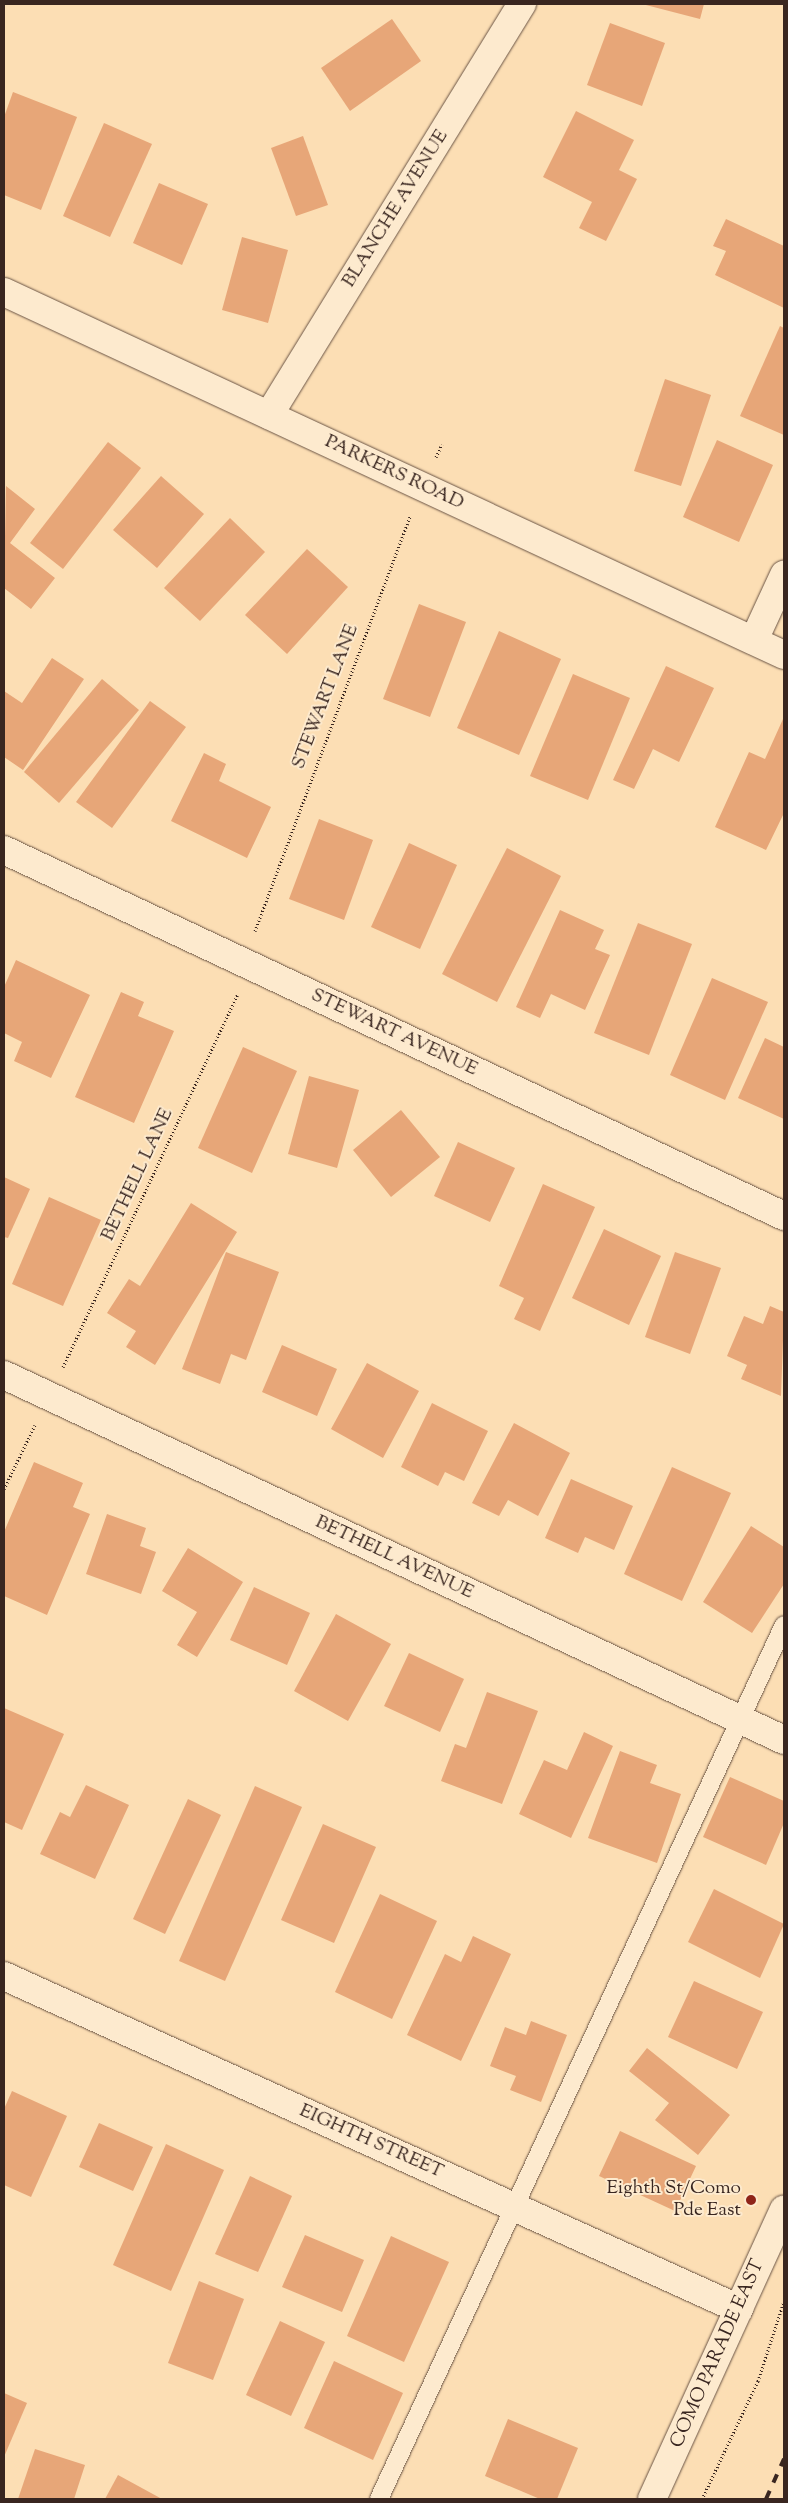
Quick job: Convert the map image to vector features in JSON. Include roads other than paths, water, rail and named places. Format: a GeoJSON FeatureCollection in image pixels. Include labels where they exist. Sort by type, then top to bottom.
{"type":"FeatureCollection","features":[{"type":"Feature","properties":{"kind":"street","name":"BLANCHE AVENUE"},"geometry":{"type":"LineString","coordinates":[[269,415],[522,4]]}},
{"type":"Feature","properties":{"kind":"street","name":"PARKERS ROAD"},"geometry":{"type":"LineString","coordinates":[[4,292],[784,655]]}},
{"type":"Feature","properties":{"kind":"street"},"geometry":{"type":"LineString","coordinates":[[754,640],[784,575]]}},
{"type":"Feature","properties":{"kind":"street","name":"STEWART AVENUE"},"geometry":{"type":"LineString","coordinates":[[4,850],[784,1216]]}},
{"type":"Feature","properties":{"kind":"street","name":"BETHELL AVENUE"},"geometry":{"type":"LineString","coordinates":[[4,1375],[784,1740]]}},
{"type":"Feature","properties":{"kind":"street","name":"EIGHTH STREET"},"geometry":{"type":"LineString","coordinates":[[4,1976],[738,2309]]}},
{"type":"Feature","properties":{"kind":"street","name":"COMO PARADE EAST"},"geometry":{"type":"LineString","coordinates":[[652,2499],[784,2210]]}},
{"type":"Feature","properties":{"kind":"lane"},"geometry":{"type":"LineString","coordinates":[[379,2499],[512,2206],[784,1625]]}},
{"type":"Feature","properties":{"kind":"railway"},"geometry":{"type":"LineString","coordinates":[[766,2499],[784,2459]]}},
{"type":"Feature","properties":{"kind":"place","name":"Eighth St/Como Pde East"},"geometry":{"type":"Point","coordinates":[751,2200]}}]}
